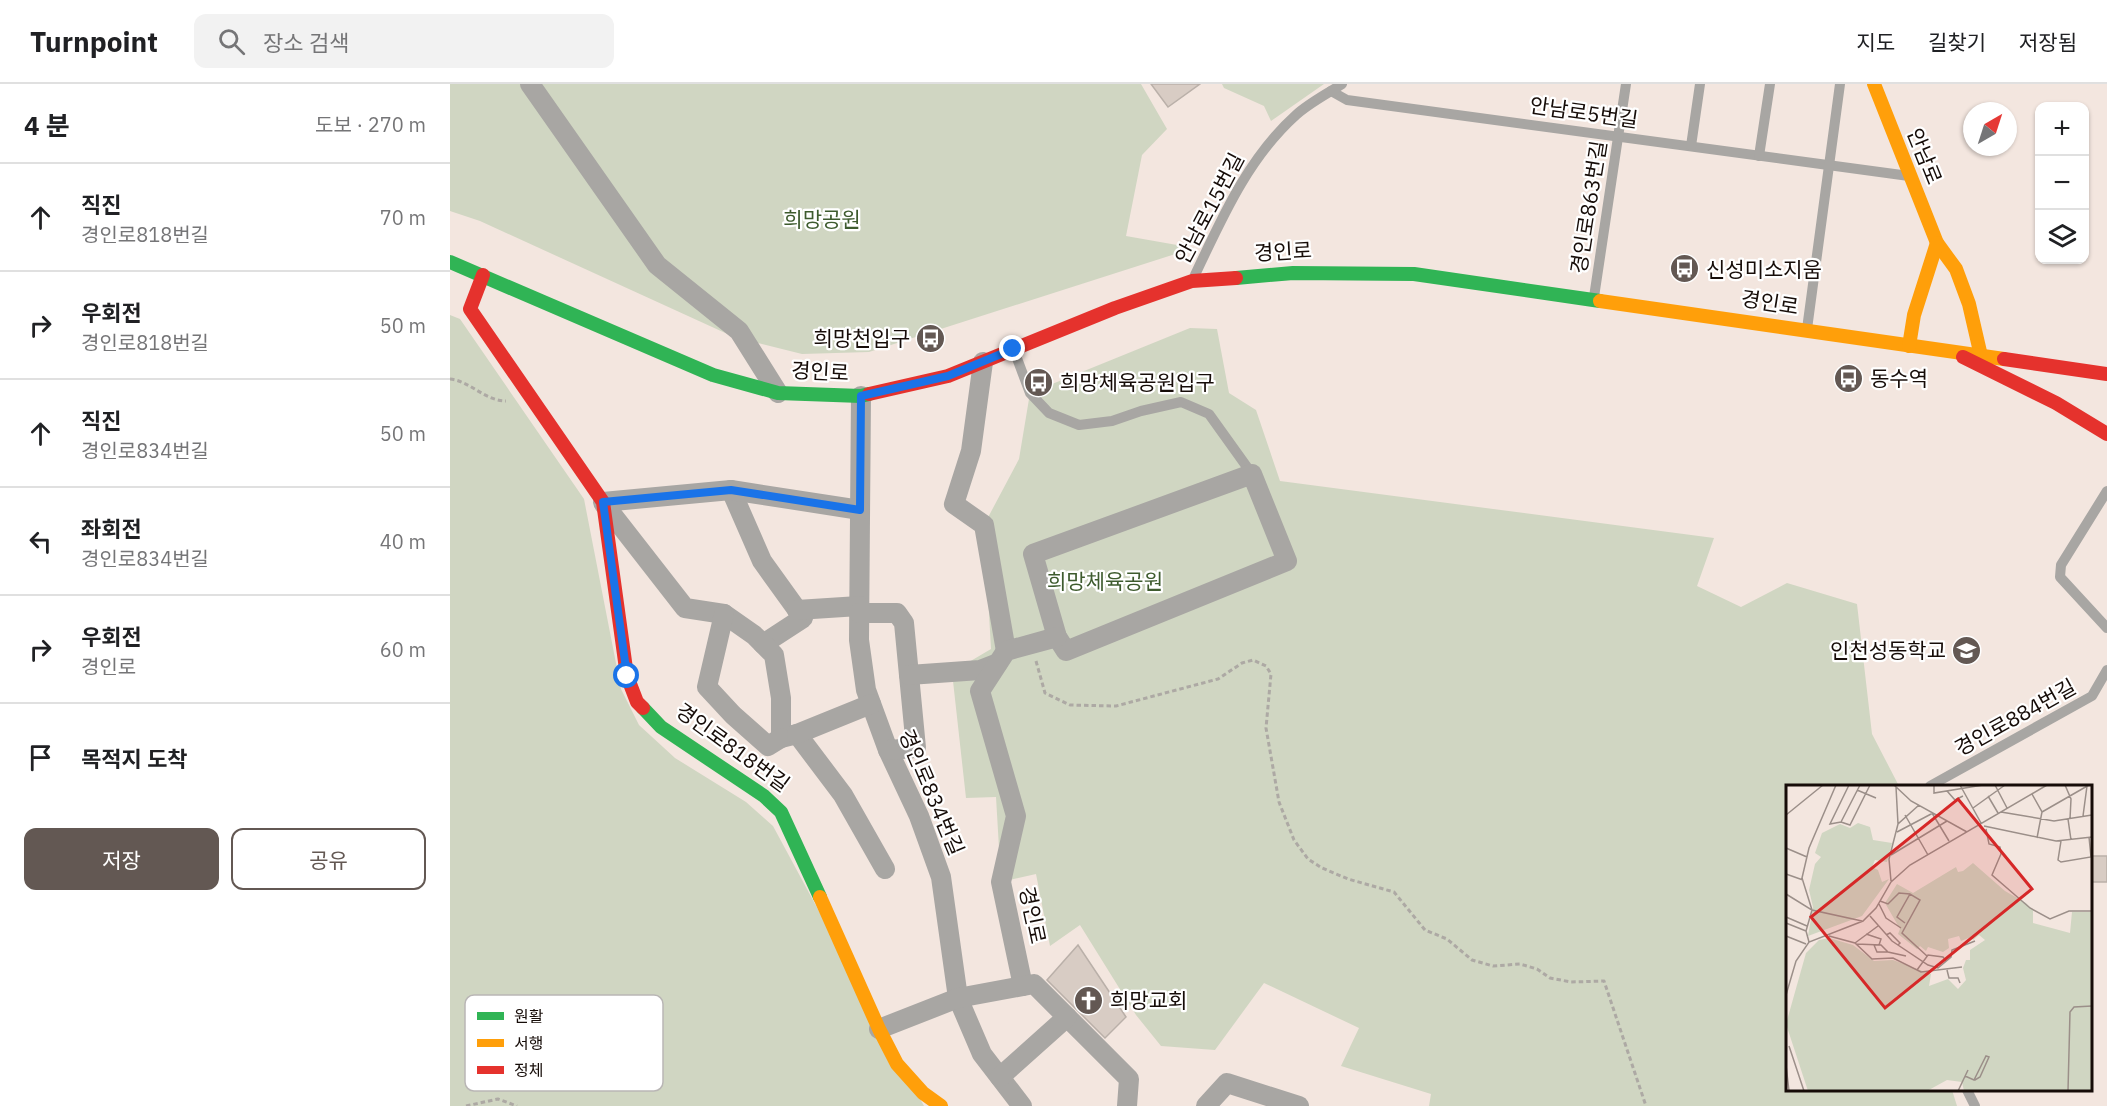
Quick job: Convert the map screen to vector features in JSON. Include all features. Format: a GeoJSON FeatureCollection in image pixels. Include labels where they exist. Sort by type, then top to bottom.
{"type":"FeatureCollection","features":[{"type":"Feature","properties":{"kind":"main road","name":"안남로"},"geometry":{"type":"LineString","coordinates":[[1874,84],[1937,243],[1956,269],[1969,304],[1981,356]]}},
{"type":"Feature","properties":{"kind":"main road"},"geometry":{"type":"LineString","coordinates":[[1909,346],[1914,315],[1937,243]]}},
{"type":"Feature","properties":{"kind":"main road","name":"경인로"},"geometry":{"type":"LineString","coordinates":[[450,262],[713,375],[778,393],[861,396],[948,376],[1115,308],[1192,281],[1293,273],[1414,274],[2107,374]]}},
{"type":"Feature","properties":{"kind":"main road","name":"경인로818번길"},"geometry":{"type":"LineString","coordinates":[[483,275],[470,309],[603,502],[627,676],[637,702],[661,727],[764,796],[781,812],[897,1064],[922,1093],[942,1106]]}},
{"type":"Feature","properties":{"kind":"main road"},"geometry":{"type":"LineString","coordinates":[[1953,352],[2056,403],[2107,434]]}},
{"type":"Feature","properties":{"kind":"street","name":"경인로"},"geometry":{"type":"LineString","coordinates":[[530,84],[657,265],[739,331],[778,393]]}},
{"type":"Feature","properties":{"kind":"street"},"geometry":{"type":"LineString","coordinates":[[983,362],[971,451],[954,504],[984,525],[1002,657]]}},
{"type":"Feature","properties":{"kind":"street","name":"경인로834번길"},"geometry":{"type":"LineString","coordinates":[[861,396],[859,640],[866,690],[888,750],[919,816],[941,877],[958,998],[982,1054],[1022,1106]]}},
{"type":"Feature","properties":{"kind":"street"},"geometry":{"type":"LineString","coordinates":[[1252,474],[1287,561],[1066,651],[1057,638],[1033,554],[1252,474]]}},
{"type":"Feature","properties":{"kind":"street"},"geometry":{"type":"LineString","coordinates":[[603,502],[731,490],[860,510]]}},
{"type":"Feature","properties":{"kind":"street"},"geometry":{"type":"LineString","coordinates":[[731,490],[762,561],[803,618],[763,644]]}},
{"type":"Feature","properties":{"kind":"street","name":"경인로818번길"},"geometry":{"type":"LineString","coordinates":[[603,502],[685,608],[723,614],[774,655],[789,736],[843,795],[885,869]]}},
{"type":"Feature","properties":{"kind":"street"},"geometry":{"type":"LineString","coordinates":[[797,610],[859,610],[897,613],[904,623],[916,748],[888,750]]}},
{"type":"Feature","properties":{"kind":"street","name":"경인로818번길"},"geometry":{"type":"LineString","coordinates":[[723,614],[707,687],[733,715],[768,746],[789,736]]}},
{"type":"Feature","properties":{"kind":"street"},"geometry":{"type":"LineString","coordinates":[[909,675],[980,670],[1002,657],[1033,644],[1057,638]]}},
{"type":"Feature","properties":{"kind":"street","name":"경인로"},"geometry":{"type":"LineString","coordinates":[[1002,657],[980,690],[1016,816],[1001,882],[1023,986]]}},
{"type":"Feature","properties":{"kind":"street"},"geometry":{"type":"LineString","coordinates":[[789,736],[871,704]]}},
{"type":"Feature","properties":{"kind":"street"},"geometry":{"type":"LineString","coordinates":[[879,1029],[958,998],[1034,984],[1129,1079],[1126,1106]]}},
{"type":"Feature","properties":{"kind":"street"},"geometry":{"type":"LineString","coordinates":[[1000,1077],[1067,1017]]}},
{"type":"Feature","properties":{"kind":"street"},"geometry":{"type":"LineString","coordinates":[[1206,1106],[1227,1083],[1299,1106]]}},
{"type":"Feature","properties":{"kind":"lane","name":"안남로15번길"},"geometry":{"type":"LineString","coordinates":[[1192,281],[1234,194],[1269,142],[1297,114],[1342,84]]}},
{"type":"Feature","properties":{"kind":"lane","name":"경인로863번길"},"geometry":{"type":"LineString","coordinates":[[1594,300],[1626,84]]}},
{"type":"Feature","properties":{"kind":"lane"},"geometry":{"type":"LineString","coordinates":[[1691,146],[1700,84]]}},
{"type":"Feature","properties":{"kind":"lane","name":"경인로"},"geometry":{"type":"LineString","coordinates":[[1806,332],[1840,84]]}},
{"type":"Feature","properties":{"kind":"lane"},"geometry":{"type":"LineString","coordinates":[[1760,156],[1770,86]]}},
{"type":"Feature","properties":{"kind":"lane","name":"안남로5번길"},"geometry":{"type":"LineString","coordinates":[[1331,91],[1347,100],[1910,176]]}},
{"type":"Feature","properties":{"kind":"lane"},"geometry":{"type":"LineString","coordinates":[[1013,349],[1030,393],[1049,413],[1079,425],[1112,421],[1141,411],[1181,402],[1209,414],[1252,474]]}},
{"type":"Feature","properties":{"kind":"lane"},"geometry":{"type":"LineString","coordinates":[[2107,491],[2061,565],[2060,577],[2107,628]]}},
{"type":"Feature","properties":{"kind":"lane","name":"경인로884번길"},"geometry":{"type":"LineString","coordinates":[[1932,785],[2092,696],[2107,670]]}},
{"type":"Feature","properties":{"kind":"lane"},"geometry":{"type":"LineString","coordinates":[[1968,1091],[1976,1106]]}},
{"type":"Feature","properties":{"kind":"path"},"geometry":{"type":"LineString","coordinates":[[450,379],[458,380],[497,401],[534,401]]}},
{"type":"Feature","properties":{"kind":"path"},"geometry":{"type":"LineString","coordinates":[[1033,644],[1037,668],[1045,693],[1070,705],[1116,706],[1218,679],[1242,663],[1253,660],[1266,666],[1271,674],[1266,728],[1279,802],[1294,840],[1308,859],[1348,879],[1394,892],[1425,930],[1447,939],[1472,960],[1493,966],[1520,964],[1537,969],[1550,978],[1571,982],[1604,981],[1646,1106]]}},
{"type":"Feature","properties":{"kind":"path"},"geometry":{"type":"LineString","coordinates":[[466,1106],[498,1099],[517,1106]]}},
{"type":"Feature","properties":{"kind":"green space","name":"희망공원"},"geometry":{"type":"Polygon","coordinates":[[[450,84],[1141,84],[1167,129],[1142,155],[1126,236],[1194,248],[869,352],[802,354],[734,337],[480,221],[450,211],[450,84]]]}},
{"type":"Feature","properties":{"kind":"green space"},"geometry":{"type":"Polygon","coordinates":[[[1222,84],[1324,84],[1271,121],[1264,106],[1224,88],[1222,84]]]}},
{"type":"Feature","properties":{"kind":"green space"},"geometry":{"type":"Polygon","coordinates":[[[450,315],[460,319],[584,499],[621,689],[639,725],[675,758],[746,802],[773,826],[924,1106],[450,1106],[450,315]]]}},
{"type":"Feature","properties":{"kind":"green space","name":"희망체육공원"},"geometry":{"type":"Polygon","coordinates":[[[1190,328],[1217,329],[1229,393],[1256,410],[1280,481],[1714,538],[1697,586],[1741,607],[1787,583],[1857,604],[1872,734],[1898,785],[1786,785],[1786,1091],[1952,1091],[1957,1106],[1429,1106],[1431,1094],[1341,1066],[1359,1028],[1264,983],[1215,1050],[1161,1046],[1136,1015],[1080,925],[1050,946],[1036,874],[1001,882],[996,797],[966,798],[952,672],[991,649],[984,525],[1019,459],[1030,393],[1190,328]]]}},
{"type":"Feature","properties":{"kind":"building"},"geometry":{"type":"Polygon","coordinates":[[[1151,84],[1200,84],[1168,107],[1151,84]]]}},
{"type":"Feature","properties":{"kind":"building"},"geometry":{"type":"Polygon","coordinates":[[[2092,856],[2107,856],[2107,882],[2092,882],[2092,856]]]}},
{"type":"Feature","properties":{"kind":"building","name":"희망교회"},"geometry":{"type":"Polygon","coordinates":[[[1078,945],[1126,1017],[1105,1038],[1047,980],[1078,945]]]}},
{"type":"Feature","properties":{"kind":"traffic: fast"},"geometry":{"type":"LineString","coordinates":[[450,262],[713,375],[778,393],[861,396],[869,394]]}},
{"type":"Feature","properties":{"kind":"traffic: fast"},"geometry":{"type":"LineString","coordinates":[[1236,278],[1293,273],[1414,274],[1600,301]]}},
{"type":"Feature","properties":{"kind":"traffic: fast"},"geometry":{"type":"LineString","coordinates":[[643,708],[661,727],[764,796],[781,812],[820,897]]}},
{"type":"Feature","properties":{"kind":"traffic: slow"},"geometry":{"type":"LineString","coordinates":[[1874,84],[1937,243],[1956,269],[1969,304],[1981,356]]}},
{"type":"Feature","properties":{"kind":"traffic: slow"},"geometry":{"type":"LineString","coordinates":[[1909,346],[1914,315],[1937,243]]}},
{"type":"Feature","properties":{"kind":"traffic: slow"},"geometry":{"type":"LineString","coordinates":[[1600,301],[2004,359]]}},
{"type":"Feature","properties":{"kind":"traffic: slow"},"geometry":{"type":"LineString","coordinates":[[820,897],[897,1064],[923,1093],[941,1106]]}},
{"type":"Feature","properties":{"kind":"traffic: jam"},"geometry":{"type":"LineString","coordinates":[[483,275],[470,309],[603,502],[627,676],[637,702],[643,708]]}},
{"type":"Feature","properties":{"kind":"traffic: jam"},"geometry":{"type":"LineString","coordinates":[[869,394],[948,376],[1115,308],[1192,281],[1236,278]]}},
{"type":"Feature","properties":{"kind":"traffic: jam"},"geometry":{"type":"LineString","coordinates":[[1963,357],[2056,403],[2107,434]]}},
{"type":"Feature","properties":{"kind":"traffic: jam"},"geometry":{"type":"LineString","coordinates":[[2004,359],[2107,374]]}},
{"type":"Feature","properties":{"kind":"place","name":"신성미소지움"},"geometry":{"type":"Point","coordinates":[1685,269]}},
{"type":"Feature","properties":{"kind":"place","name":"희망천입구"},"geometry":{"type":"Point","coordinates":[931,338]}},
{"type":"Feature","properties":{"kind":"place","name":"동수역"},"geometry":{"type":"Point","coordinates":[1849,378]}},
{"type":"Feature","properties":{"kind":"place","name":"희망체육공원입구"},"geometry":{"type":"Point","coordinates":[1039,382]}},
{"type":"Feature","properties":{"kind":"place","name":"인천성동학교"},"geometry":{"type":"Point","coordinates":[1967,650]}},
{"type":"Feature","properties":{"kind":"place","name":"희망교회"},"geometry":{"type":"Point","coordinates":[1089,1000]}},
{"type":"Feature","properties":{"kind":"route"},"geometry":{"type":"LineString","coordinates":[[627,676],[603,502],[731,490],[860,510],[861,396],[948,376],[1013,349]]}}]}
